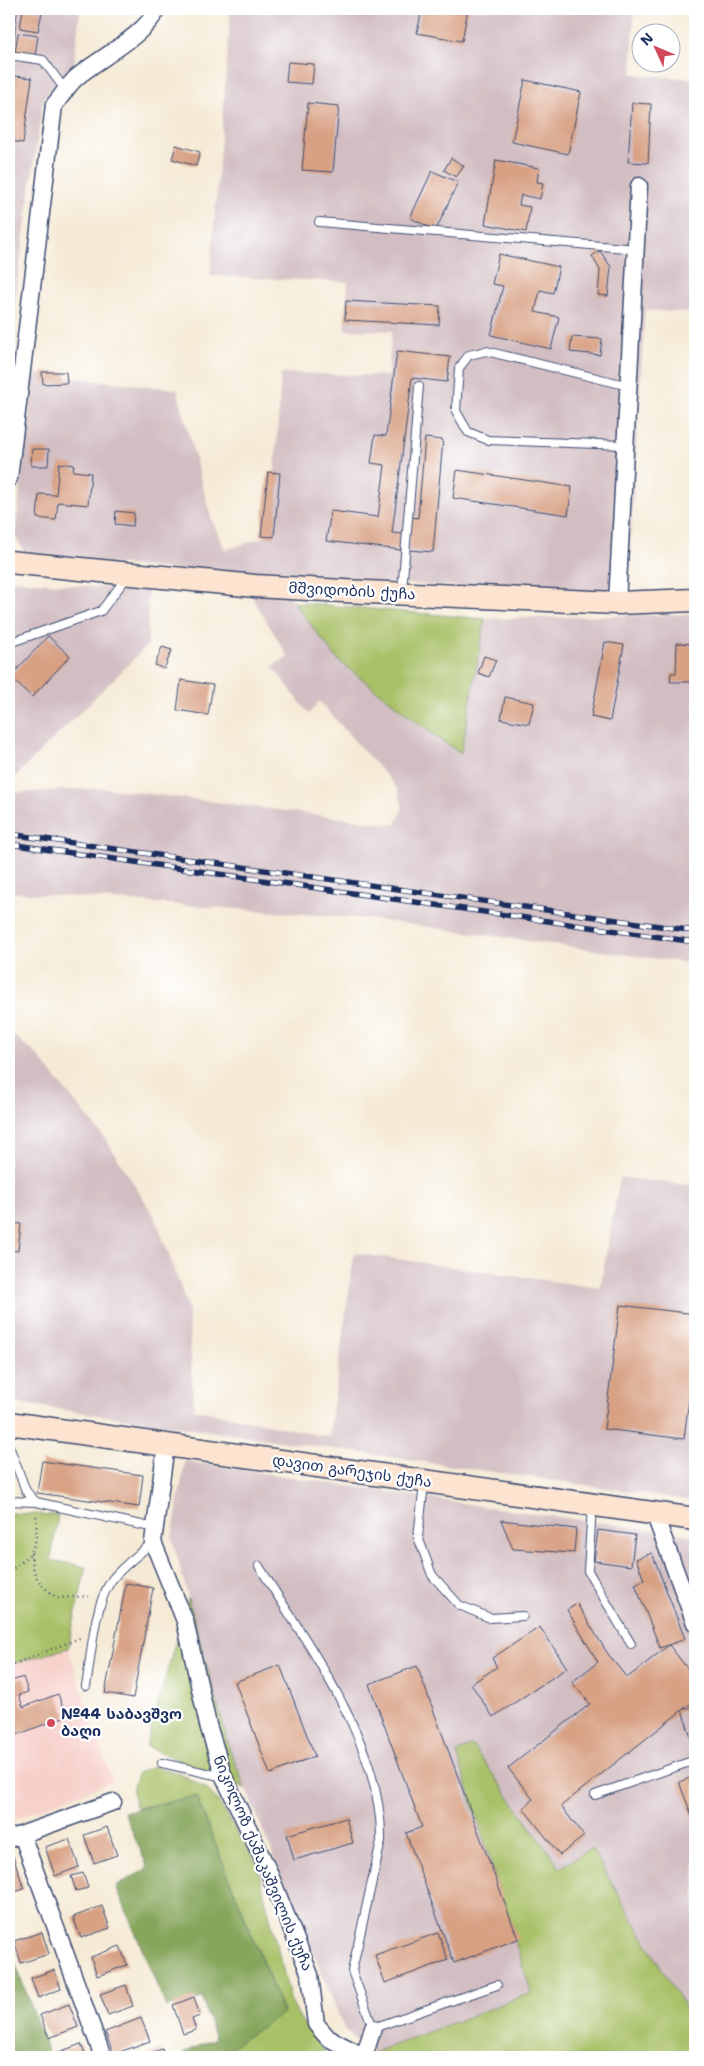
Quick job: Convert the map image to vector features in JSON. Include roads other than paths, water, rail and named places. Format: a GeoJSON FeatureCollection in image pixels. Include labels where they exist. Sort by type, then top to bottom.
{"type":"FeatureCollection","features":[{"type":"Feature","properties":{"kind":"main road","name":"მშვიდობის ქუჩა"},"geometry":{"type":"LineString","coordinates":[[9,562],[255,586],[617,603],[695,600]]}},
{"type":"Feature","properties":{"kind":"main road","name":"დავით გარეჯის ქუჩა"},"geometry":{"type":"LineString","coordinates":[[9,1423],[654,1513],[694,1516]]}},
{"type":"Feature","properties":{"kind":"street"},"geometry":{"type":"LineString","coordinates":[[9,478],[54,105],[76,78],[131,38],[154,15],[157,9]]}},
{"type":"Feature","properties":{"kind":"street"},"geometry":{"type":"LineString","coordinates":[[617,603],[637,249],[638,186]]}},
{"type":"Feature","properties":{"kind":"street","name":"ნიკოლოზ ქაშაკაშვილის ქუჩა"},"geometry":{"type":"LineString","coordinates":[[166,1445],[154,1535],[185,1621],[208,1726],[224,1777],[268,1870],[310,1974],[316,2024],[328,2038],[364,2056],[373,2028]]}},
{"type":"Feature","properties":{"kind":"street"},"geometry":{"type":"LineString","coordinates":[[654,1513],[695,1623]]}},
{"type":"Feature","properties":{"kind":"street"},"geometry":{"type":"LineString","coordinates":[[103,2057],[15,1837],[113,1802]]}},
{"type":"Feature","properties":{"kind":"lane"},"geometry":{"type":"LineString","coordinates":[[9,44],[13,9]]}},
{"type":"Feature","properties":{"kind":"lane"},"geometry":{"type":"LineString","coordinates":[[9,55],[43,60],[66,91]]}},
{"type":"Feature","properties":{"kind":"lane"},"geometry":{"type":"LineString","coordinates":[[319,222],[637,249]]}},
{"type":"Feature","properties":{"kind":"lane"},"geometry":{"type":"LineString","coordinates":[[625,445],[488,440],[468,432],[456,411],[459,368],[469,355],[486,351],[629,386]]}},
{"type":"Feature","properties":{"kind":"lane"},"geometry":{"type":"LineString","coordinates":[[402,593],[420,386]]}},
{"type":"Feature","properties":{"kind":"lane"},"geometry":{"type":"LineString","coordinates":[[9,642],[101,612],[130,574]]}},
{"type":"Feature","properties":{"kind":"lane"},"geometry":{"type":"LineString","coordinates":[[9,1446],[26,1491],[36,1502]]}},
{"type":"Feature","properties":{"kind":"lane"},"geometry":{"type":"LineString","coordinates":[[424,1481],[418,1537],[432,1575],[459,1605],[490,1618],[523,1616]]}},
{"type":"Feature","properties":{"kind":"lane"},"geometry":{"type":"LineString","coordinates":[[9,1501],[36,1502],[154,1535],[112,1580],[104,1595],[95,1632],[86,1686]]}},
{"type":"Feature","properties":{"kind":"lane"},"geometry":{"type":"LineString","coordinates":[[592,1504],[588,1571],[631,1644]]}},
{"type":"Feature","properties":{"kind":"lane"},"geometry":{"type":"LineString","coordinates":[[258,1566],[347,1712],[366,1759],[378,1801],[382,1820],[381,1841],[352,1971],[373,2028],[497,1985]]}},
{"type":"Feature","properties":{"kind":"lane"},"geometry":{"type":"LineString","coordinates":[[595,1795],[695,1760]]}},
{"type":"Feature","properties":{"kind":"lane"},"geometry":{"type":"LineString","coordinates":[[162,1763],[224,1777]]}},
{"type":"Feature","properties":{"kind":"railway"},"geometry":{"type":"LineString","coordinates":[[9,834],[695,931]]}},
{"type":"Feature","properties":{"kind":"railway"},"geometry":{"type":"LineString","coordinates":[[9,844],[695,942]]}},
{"type":"Feature","properties":{"kind":"place","name":"№44 საბავშვო ბაღი"},"geometry":{"type":"Point","coordinates":[51,1723]}}]}
